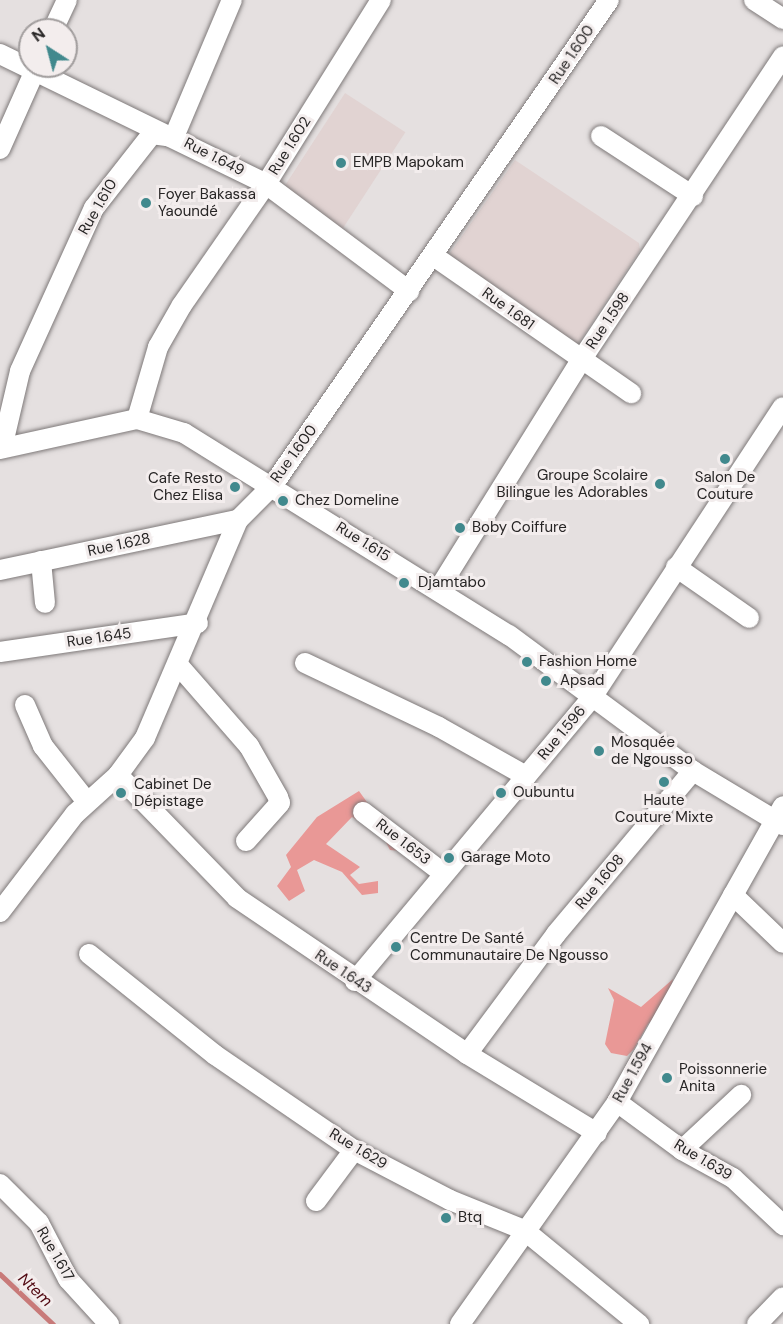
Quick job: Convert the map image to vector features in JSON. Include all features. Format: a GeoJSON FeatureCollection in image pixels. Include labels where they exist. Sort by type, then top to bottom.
{"type":"FeatureCollection","features":[{"type":"Feature","properties":{"kind":"street"},"geometry":{"type":"LineString","coordinates":[[59,18],[67,0]]}},
{"type":"Feature","properties":{"kind":"street"},"geometry":{"type":"LineString","coordinates":[[174,137],[232,0]]}},
{"type":"Feature","properties":{"kind":"street","name":"Rue 1.602"},"geometry":{"type":"LineString","coordinates":[[137,419],[158,347],[266,184],[381,0]]}},
{"type":"Feature","properties":{"kind":"street","name":"Rue 1.600"},"geometry":{"type":"LineString","coordinates":[[0,912],[87,802],[118,775],[145,738],[180,668],[238,520],[273,486],[435,257],[609,0]]}},
{"type":"Feature","properties":{"kind":"street"},"geometry":{"type":"LineString","coordinates":[[754,0],[783,19]]}},
{"type":"Feature","properties":{"kind":"street","name":"Rue 1.649"},"geometry":{"type":"LineString","coordinates":[[0,54],[18,61]]}},
{"type":"Feature","properties":{"kind":"street","name":"Rue 1.598"},"geometry":{"type":"LineString","coordinates":[[438,590],[580,362],[693,196],[783,56]]}},
{"type":"Feature","properties":{"kind":"street"},"geometry":{"type":"LineString","coordinates":[[0,149],[32,78]]}},
{"type":"Feature","properties":{"kind":"street","name":"Rue 1.649"},"geometry":{"type":"LineString","coordinates":[[56,78],[266,184],[409,291]]}},
{"type":"Feature","properties":{"kind":"street","name":"Rue 1.610"},"geometry":{"type":"LineString","coordinates":[[1,448],[20,371],[94,208],[152,134],[174,137]]}},
{"type":"Feature","properties":{"kind":"street"},"geometry":{"type":"LineString","coordinates":[[601,136],[693,196]]}},
{"type":"Feature","properties":{"kind":"street","name":"Rue 1.681"},"geometry":{"type":"LineString","coordinates":[[435,257],[580,362],[632,393]]}},
{"type":"Feature","properties":{"kind":"street","name":"Rue 1.596"},"geometry":{"type":"LineString","coordinates":[[355,981],[443,873],[591,699],[783,407]]}},
{"type":"Feature","properties":{"kind":"street","name":"Rue 1.615"},"geometry":{"type":"LineString","coordinates":[[1,448],[137,419],[184,433],[273,486],[510,635],[591,699],[693,771],[780,817]]}},
{"type":"Feature","properties":{"kind":"street","name":"Rue 1.628"},"geometry":{"type":"LineString","coordinates":[[0,570],[238,520]]}},
{"type":"Feature","properties":{"kind":"street"},"geometry":{"type":"LineString","coordinates":[[41,561],[45,603]]}},
{"type":"Feature","properties":{"kind":"street"},"geometry":{"type":"LineString","coordinates":[[676,567],[748,618]]}},
{"type":"Feature","properties":{"kind":"street","name":"Rue 1.645"},"geometry":{"type":"LineString","coordinates":[[0,652],[198,623]]}},
{"type":"Feature","properties":{"kind":"street"},"geometry":{"type":"LineString","coordinates":[[305,663],[439,727],[526,776]]}},
{"type":"Feature","properties":{"kind":"street"},"geometry":{"type":"LineString","coordinates":[[180,668],[249,746],[278,797],[280,803],[246,841]]}},
{"type":"Feature","properties":{"kind":"street"},"geometry":{"type":"LineString","coordinates":[[26,705],[43,746],[87,802]]}},
{"type":"Feature","properties":{"kind":"street","name":"Rue 1.608"},"geometry":{"type":"LineString","coordinates":[[467,1054],[556,934],[693,771]]}},
{"type":"Feature","properties":{"kind":"street","name":"Rue 1.643"},"geometry":{"type":"LineString","coordinates":[[118,775],[211,876],[355,981],[467,1054],[597,1133]]}},
{"type":"Feature","properties":{"kind":"street","name":"Rue 1.653"},"geometry":{"type":"LineString","coordinates":[[363,812],[443,873]]}},
{"type":"Feature","properties":{"kind":"street","name":"Rue 1.594"},"geometry":{"type":"LineString","coordinates":[[460,1324],[524,1230],[597,1133],[617,1102],[733,895],[780,817]]}},
{"type":"Feature","properties":{"kind":"street"},"geometry":{"type":"LineString","coordinates":[[733,895],[783,943]]}},
{"type":"Feature","properties":{"kind":"street","name":"Rue 1.629"},"geometry":{"type":"LineString","coordinates":[[89,954],[215,1054],[354,1150],[450,1200],[524,1230],[639,1324]]}},
{"type":"Feature","properties":{"kind":"street"},"geometry":{"type":"LineString","coordinates":[[682,1150],[741,1095]]}},
{"type":"Feature","properties":{"kind":"street","name":"Rue 1.639"},"geometry":{"type":"LineString","coordinates":[[617,1102],[682,1150],[733,1178],[783,1225]]}},
{"type":"Feature","properties":{"kind":"street"},"geometry":{"type":"LineString","coordinates":[[315,1201],[354,1150]]}},
{"type":"Feature","properties":{"kind":"street","name":"Rue 1.617"},"geometry":{"type":"LineString","coordinates":[[0,1184],[39,1223],[79,1294],[109,1324]]}},
{"type":"Feature","properties":{"kind":"street"},"geometry":{"type":"LineString","coordinates":[[757,1324],[783,1297]]}},
{"type":"Feature","properties":{"kind":"shaded area","name":"EMPB Mapokam"},"geometry":{"type":"Polygon","coordinates":[[[345,93],[405,132],[338,235],[278,196],[345,93]]]}},
{"type":"Feature","properties":{"kind":"shaded area"},"geometry":{"type":"Polygon","coordinates":[[[515,160],[639,243],[640,250],[574,350],[446,259],[515,160]]]}},
{"type":"Feature","properties":{"kind":"shaded area"},"geometry":{"type":"Polygon","coordinates":[[[359,791],[402,851],[390,850],[381,833],[352,817],[326,844],[360,867],[350,875],[359,884],[378,881],[378,893],[362,895],[342,872],[314,860],[297,870],[305,891],[289,901],[277,886],[291,867],[286,855],[317,817],[359,791]]]}},
{"type":"Feature","properties":{"kind":"shaded area"},"geometry":{"type":"Polygon","coordinates":[[[673,979],[669,1004],[648,1024],[634,1049],[627,1056],[611,1053],[605,1044],[614,1000],[608,988],[641,1007],[673,979]]]}},
{"type":"Feature","properties":{"kind":"waterway","name":"Ntem"},"geometry":{"type":"LineString","coordinates":[[0,1274],[53,1324]]}},
{"type":"Feature","properties":{"kind":"place","name":"EMPB Mapokam"},"geometry":{"type":"Point","coordinates":[341,163]}},
{"type":"Feature","properties":{"kind":"place","name":"Foyer Bakassa Yaoundé"},"geometry":{"type":"Point","coordinates":[146,203]}},
{"type":"Feature","properties":{"kind":"place","name":"Salon De Couture"},"geometry":{"type":"Point","coordinates":[725,459]}},
{"type":"Feature","properties":{"kind":"place","name":"Groupe Scolaire Bilingue les Adorables"},"geometry":{"type":"Point","coordinates":[660,484]}},
{"type":"Feature","properties":{"kind":"place","name":"Cafe Resto Chez Elisa"},"geometry":{"type":"Point","coordinates":[235,487]}},
{"type":"Feature","properties":{"kind":"place","name":"Chez Domeline"},"geometry":{"type":"Point","coordinates":[283,501]}},
{"type":"Feature","properties":{"kind":"place","name":"Boby Coiffure"},"geometry":{"type":"Point","coordinates":[460,528]}},
{"type":"Feature","properties":{"kind":"place","name":"Djamtabo"},"geometry":{"type":"Point","coordinates":[404,583]}},
{"type":"Feature","properties":{"kind":"place","name":"Fashion Home"},"geometry":{"type":"Point","coordinates":[527,662]}},
{"type":"Feature","properties":{"kind":"place","name":"Apsad"},"geometry":{"type":"Point","coordinates":[546,681]}},
{"type":"Feature","properties":{"kind":"place","name":"Mosquée de Ngousso"},"geometry":{"type":"Point","coordinates":[599,751]}},
{"type":"Feature","properties":{"kind":"place","name":"Haute Couture Mixte"},"geometry":{"type":"Point","coordinates":[664,782]}},
{"type":"Feature","properties":{"kind":"place","name":"Cabinet De Dépistage"},"geometry":{"type":"Point","coordinates":[121,793]}},
{"type":"Feature","properties":{"kind":"place","name":"Oubuntu"},"geometry":{"type":"Point","coordinates":[501,793]}},
{"type":"Feature","properties":{"kind":"place","name":"Garage Moto"},"geometry":{"type":"Point","coordinates":[449,858]}},
{"type":"Feature","properties":{"kind":"place","name":"Centre De Santé Communautaire De Ngousso"},"geometry":{"type":"Point","coordinates":[396,947]}},
{"type":"Feature","properties":{"kind":"place","name":"Poissonnerie Anita"},"geometry":{"type":"Point","coordinates":[667,1078]}},
{"type":"Feature","properties":{"kind":"place","name":"Btq"},"geometry":{"type":"Point","coordinates":[446,1218]}}]}
